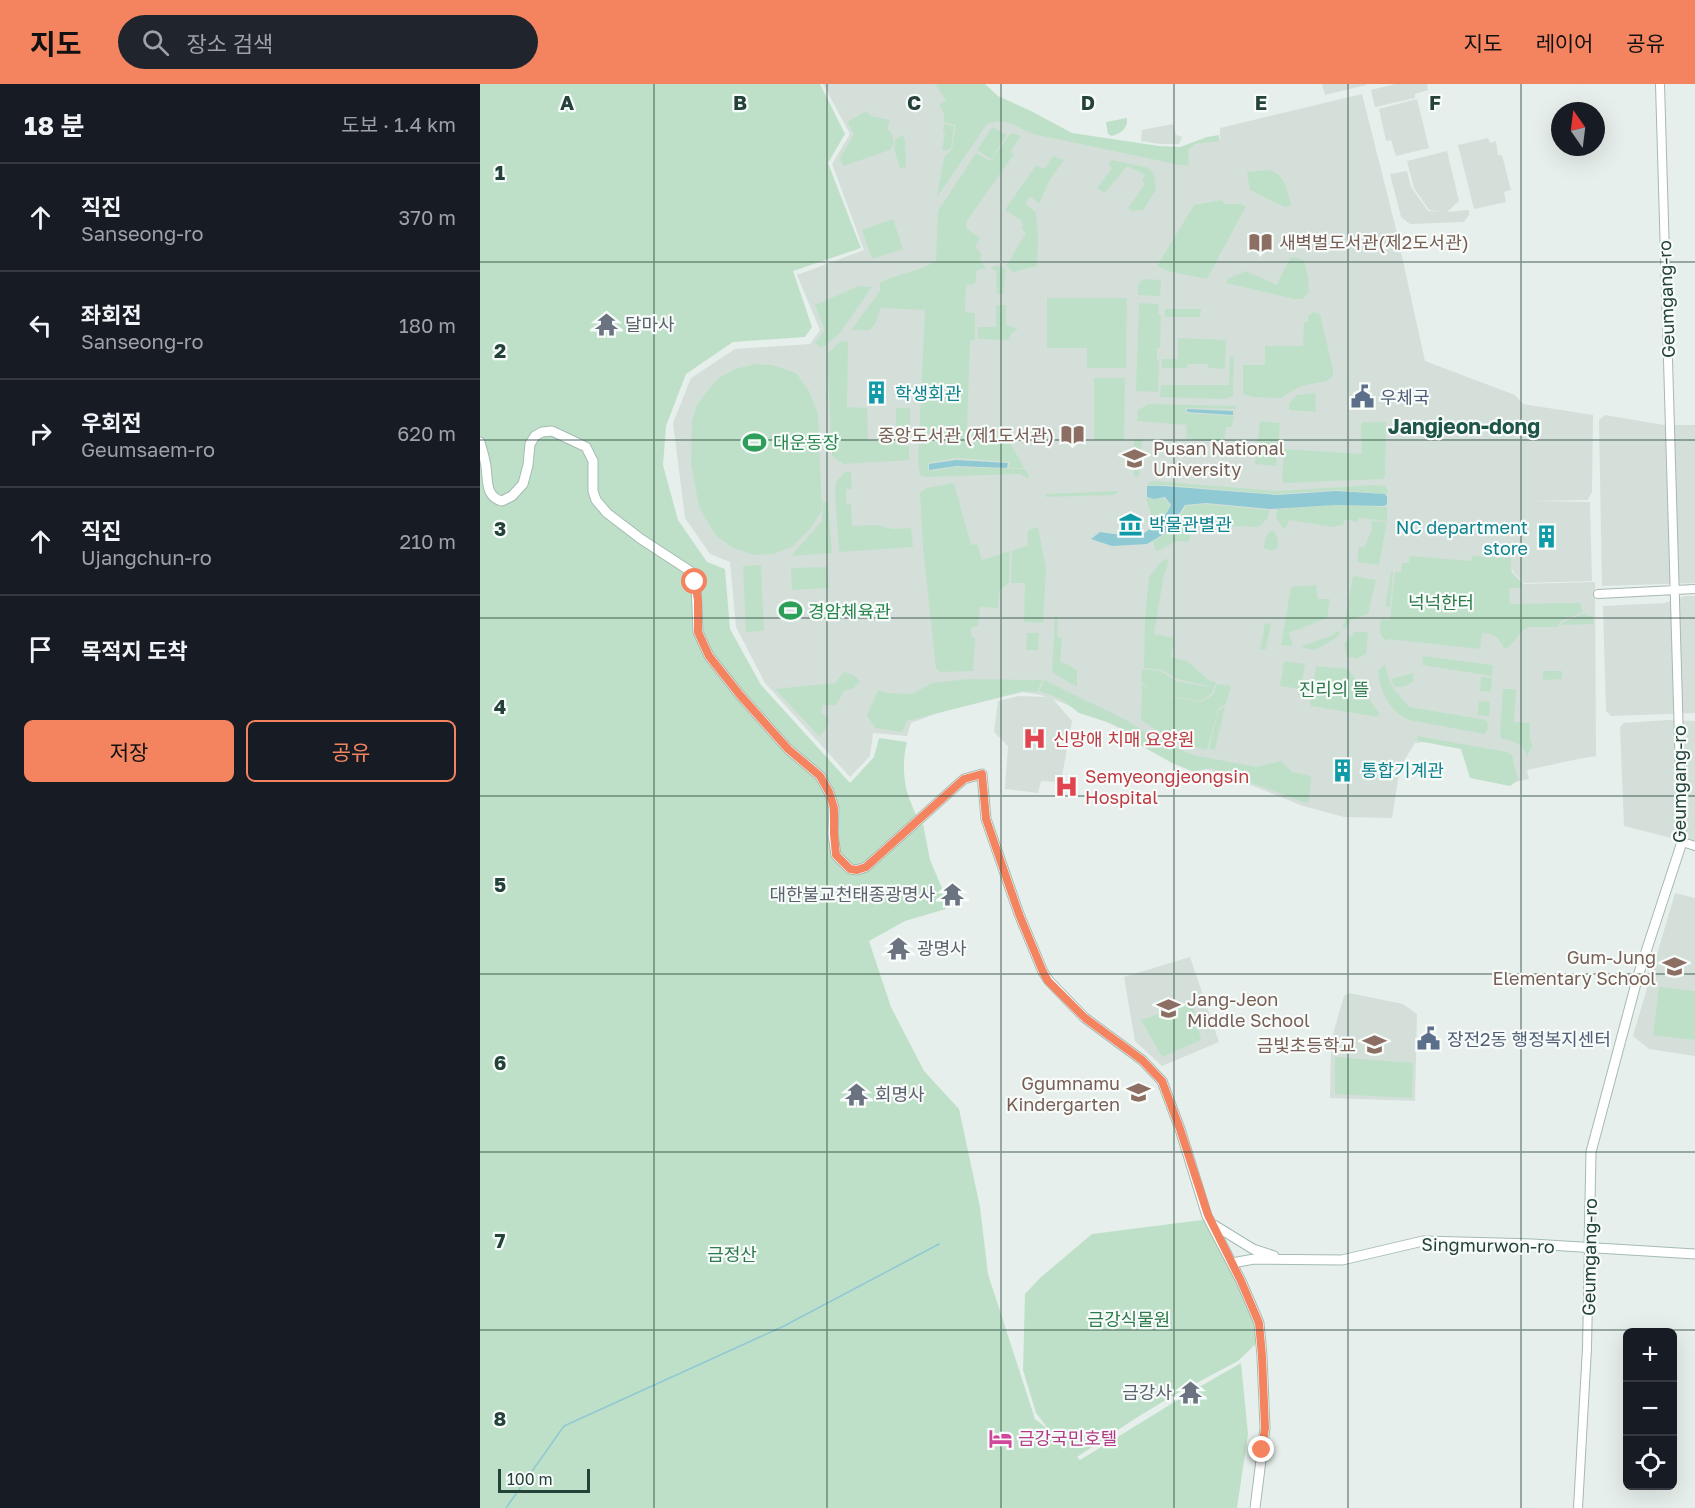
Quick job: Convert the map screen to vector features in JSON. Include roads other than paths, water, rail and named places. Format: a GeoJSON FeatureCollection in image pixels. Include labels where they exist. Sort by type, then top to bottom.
{"type":"FeatureCollection","features":[{"type":"Feature","properties":{"kind":"main road"},"geometry":{"type":"LineString","coordinates":[[480,442],[486,464],[488,489],[495,498],[502,501],[514,494],[523,484],[530,444],[537,435],[549,430],[554,431],[587,448],[593,461],[593,491],[596,500],[607,513],[644,541],[690,571],[696,590],[698,634],[709,656],[788,749],[822,778],[834,808],[836,855],[849,868],[857,870],[866,867],[964,779],[982,774],[986,819],[1019,914],[1043,972],[1048,981],[1085,1018],[1142,1060],[1162,1081],[1208,1215],[1259,1323],[1265,1428],[1255,1508]]}},
{"type":"Feature","properties":{"kind":"main road","name":"Geumgang-ro"},"geometry":{"type":"LineString","coordinates":[[1589,1248],[1591,1152],[1638,976],[1682,842]]}},
{"type":"Feature","properties":{"kind":"main road","name":"Singmurwon-ro"},"geometry":{"type":"LineString","coordinates":[[1212,1224],[1253,1249],[1282,1258]]}},
{"type":"Feature","properties":{"kind":"main road","name":"Singmurwon-ro"},"geometry":{"type":"LineString","coordinates":[[1232,1263],[1282,1258],[1342,1260],[1423,1242],[1533,1244],[1695,1254]]}},
{"type":"Feature","properties":{"kind":"street","name":"Geumgang-ro"},"geometry":{"type":"LineString","coordinates":[[1660,84],[1682,842]]}},
{"type":"Feature","properties":{"kind":"street"},"geometry":{"type":"LineString","coordinates":[[1598,594],[1695,589]]}},
{"type":"Feature","properties":{"kind":"street"},"geometry":{"type":"LineString","coordinates":[[1682,842],[1695,846]]}},
{"type":"Feature","properties":{"kind":"street","name":"Geumgang-ro"},"geometry":{"type":"LineString","coordinates":[[1578,1508],[1587,1348],[1589,1248]]}},
{"type":"Feature","properties":{"kind":"water"},"geometry":{"type":"Polygon","coordinates":[[[1187,409],[1233,411],[1233,415],[1187,412],[1187,409]]]}},
{"type":"Feature","properties":{"kind":"water"},"geometry":{"type":"Polygon","coordinates":[[[956,460],[1008,463],[1007,468],[956,466],[929,470],[929,464],[956,460]]]}},
{"type":"Feature","properties":{"kind":"water"},"geometry":{"type":"Polygon","coordinates":[[[1147,486],[1277,495],[1336,491],[1385,494],[1387,504],[1384,506],[1336,505],[1270,509],[1206,503],[1185,505],[1167,532],[1147,544],[1112,546],[1091,539],[1100,532],[1127,536],[1143,534],[1161,523],[1171,505],[1165,497],[1154,499],[1147,497],[1147,486]]]}},
{"type":"Feature","properties":{"kind":"waterway"},"geometry":{"type":"LineString","coordinates":[[506,1508],[564,1426],[784,1326],[939,1244]]}},
{"type":"Feature","properties":{"kind":"place","name":"새벽벌도서관(제2도서관)"},"geometry":{"type":"Point","coordinates":[1261,242]}},
{"type":"Feature","properties":{"kind":"place","name":"달마사"},"geometry":{"type":"Point","coordinates":[607,324]}},
{"type":"Feature","properties":{"kind":"place","name":"학생회관"},"geometry":{"type":"Point","coordinates":[877,393]}},
{"type":"Feature","properties":{"kind":"place","name":"우체국"},"geometry":{"type":"Point","coordinates":[1362,397]}},
{"type":"Feature","properties":{"kind":"place","name":"중앙도서관 (제1도서관)"},"geometry":{"type":"Point","coordinates":[1072,435]}},
{"type":"Feature","properties":{"kind":"place","name":"대운동장"},"geometry":{"type":"Point","coordinates":[755,442]}},
{"type":"Feature","properties":{"kind":"place","name":"Pusan National University"},"geometry":{"type":"Point","coordinates":[1135,458]}},
{"type":"Feature","properties":{"kind":"place","name":"박물관별관"},"geometry":{"type":"Point","coordinates":[1131,524]}},
{"type":"Feature","properties":{"kind":"place","name":"NC department store"},"geometry":{"type":"Point","coordinates":[1546,537]}},
{"type":"Feature","properties":{"kind":"place","name":"경암체육관"},"geometry":{"type":"Point","coordinates":[790,611]}},
{"type":"Feature","properties":{"kind":"place","name":"신망애 치매 요양원"},"geometry":{"type":"Point","coordinates":[1035,739]}},
{"type":"Feature","properties":{"kind":"place","name":"통합기계관"},"geometry":{"type":"Point","coordinates":[1343,770]}},
{"type":"Feature","properties":{"kind":"place","name":"Semyeongjeongsin Hospital"},"geometry":{"type":"Point","coordinates":[1067,786]}},
{"type":"Feature","properties":{"kind":"place","name":"대한불교천태종광명사"},"geometry":{"type":"Point","coordinates":[953,894]}},
{"type":"Feature","properties":{"kind":"place","name":"광명사"},"geometry":{"type":"Point","coordinates":[899,948]}},
{"type":"Feature","properties":{"kind":"place","name":"Gum-Jung Elementary School"},"geometry":{"type":"Point","coordinates":[1674,967]}},
{"type":"Feature","properties":{"kind":"place","name":"Jang-Jeon Middle School"},"geometry":{"type":"Point","coordinates":[1169,1009]}},
{"type":"Feature","properties":{"kind":"place","name":"장전2동 행정복지센터"},"geometry":{"type":"Point","coordinates":[1429,1039]}},
{"type":"Feature","properties":{"kind":"place","name":"금빛초등학교"},"geometry":{"type":"Point","coordinates":[1374,1045]}},
{"type":"Feature","properties":{"kind":"place","name":"Ggumnamu Kindergarten"},"geometry":{"type":"Point","coordinates":[1138,1093]}},
{"type":"Feature","properties":{"kind":"place","name":"회명사"},"geometry":{"type":"Point","coordinates":[857,1094]}},
{"type":"Feature","properties":{"kind":"place","name":"금강사"},"geometry":{"type":"Point","coordinates":[1190,1392]}},
{"type":"Feature","properties":{"kind":"place","name":"금강국민호텔"},"geometry":{"type":"Point","coordinates":[1000,1438]}},
{"type":"Feature","properties":{"kind":"district","name":"Jangjeon-dong"},"geometry":{"type":"Point","coordinates":[1464,426]}},
{"type":"Feature","properties":{"kind":"park label","name":"넉넉한터"},"geometry":{"type":"Point","coordinates":[1441,602]}},
{"type":"Feature","properties":{"kind":"park label","name":"진리의 뜰"},"geometry":{"type":"Point","coordinates":[1334,689]}},
{"type":"Feature","properties":{"kind":"park label","name":"금정산"},"geometry":{"type":"Point","coordinates":[732,1254]}},
{"type":"Feature","properties":{"kind":"park label","name":"금강식물원"},"geometry":{"type":"Point","coordinates":[1129,1319]}}]}
